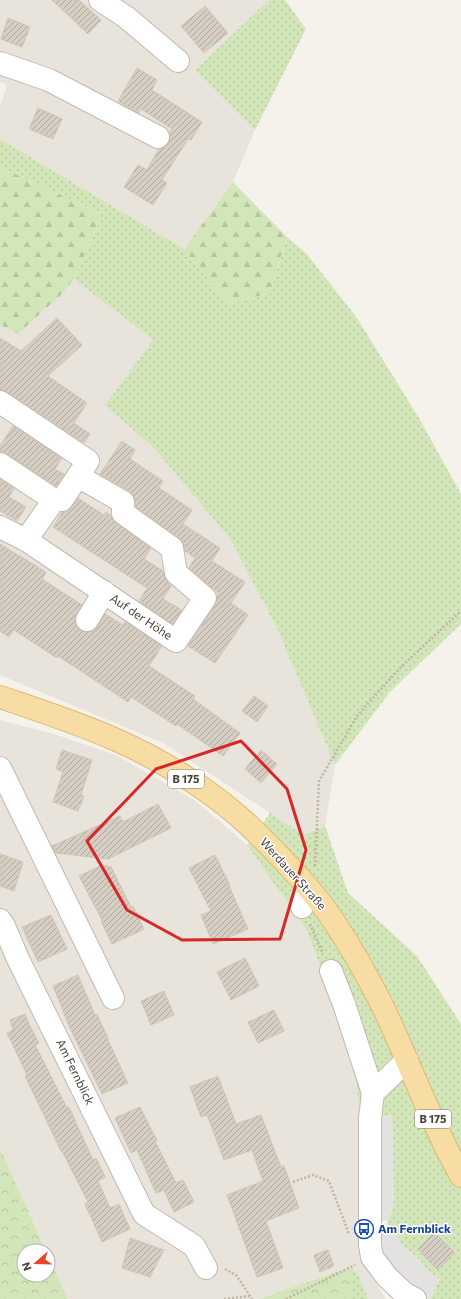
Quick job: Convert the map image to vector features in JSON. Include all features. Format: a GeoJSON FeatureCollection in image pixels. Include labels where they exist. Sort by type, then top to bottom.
{"type":"FeatureCollection","features":[{"type":"Feature","properties":{"kind":"main road","name":"Werdauer Straße"},"geometry":{"type":"LineString","coordinates":[[0,697],[113,738],[160,762],[195,784],[236,814],[273,849],[305,898],[332,919],[358,959],[382,1005],[436,1126],[461,1176]]}},
{"type":"Feature","properties":{"kind":"street"},"geometry":{"type":"LineString","coordinates":[[100,0],[126,17],[178,61]]}},
{"type":"Feature","properties":{"kind":"street"},"geometry":{"type":"LineString","coordinates":[[0,63],[49,80],[158,137]]}},
{"type":"Feature","properties":{"kind":"street"},"geometry":{"type":"LineString","coordinates":[[0,402],[88,461],[62,500],[54,500],[0,464]]}},
{"type":"Feature","properties":{"kind":"street","name":"Auf der Höhe"},"geometry":{"type":"LineString","coordinates":[[0,527],[26,540],[176,641],[206,598],[176,573],[172,548],[123,513],[123,502],[78,476]]}},
{"type":"Feature","properties":{"kind":"street"},"geometry":{"type":"LineString","coordinates":[[26,540],[54,500]]}},
{"type":"Feature","properties":{"kind":"street"},"geometry":{"type":"LineString","coordinates":[[87,620],[104,592]]}},
{"type":"Feature","properties":{"kind":"street"},"geometry":{"type":"LineString","coordinates":[[0,768],[113,998]]}},
{"type":"Feature","properties":{"kind":"street","name":"Am Fernblick"},"geometry":{"type":"LineString","coordinates":[[0,920],[144,1214],[194,1246],[203,1263]]}},
{"type":"Feature","properties":{"kind":"street"},"geometry":{"type":"LineString","coordinates":[[331,971],[344,1004],[373,1093],[370,1118],[370,1245],[372,1257],[388,1277],[405,1294],[415,1299]]}},
{"type":"Feature","properties":{"kind":"street"},"geometry":{"type":"LineString","coordinates":[[373,1093],[407,1060]]}},
{"type":"Feature","properties":{"kind":"path"},"geometry":{"type":"LineString","coordinates":[[331,971],[305,898],[315,868],[319,781],[356,716],[399,669],[461,612]]}},
{"type":"Feature","properties":{"kind":"path"},"geometry":{"type":"LineString","coordinates":[[293,1182],[313,1175],[329,1181],[350,1237]]}},
{"type":"Feature","properties":{"kind":"path"},"geometry":{"type":"LineString","coordinates":[[286,1299],[361,1262]]}},
{"type":"Feature","properties":{"kind":"path"},"geometry":{"type":"LineString","coordinates":[[203,1263],[228,1270],[236,1275],[251,1298]]}},
{"type":"Feature","properties":{"kind":"path"},"geometry":{"type":"LineString","coordinates":[[224,1299],[251,1298]]}},
{"type":"Feature","properties":{"kind":"highlighted area"},"geometry":{"type":"Polygon","coordinates":[[[241,741],[287,789],[306,850],[280,939],[182,940],[127,910],[87,841],[156,769],[241,741]]]}},
{"type":"Feature","properties":{"kind":"shaded area"},"geometry":{"type":"Polygon","coordinates":[[[0,0],[269,0],[195,70],[255,130],[233,182],[184,249],[0,139],[0,107],[7,85],[0,82],[0,0]]]}},
{"type":"Feature","properties":{"kind":"shaded area"},"geometry":{"type":"Polygon","coordinates":[[[74,279],[153,340],[106,405],[153,447],[231,540],[278,631],[335,765],[325,826],[304,835],[163,743],[0,675],[0,325],[18,334],[63,293],[74,279]]]}},
{"type":"Feature","properties":{"kind":"shaded area"},"geometry":{"type":"Polygon","coordinates":[[[0,720],[54,734],[116,755],[193,799],[247,845],[307,931],[353,1054],[359,1106],[363,1238],[369,1272],[386,1299],[368,1299],[359,1276],[351,1267],[258,1299],[68,1299],[56,1273],[56,1243],[42,1243],[0,1148],[0,720]]]}},
{"type":"Feature","properties":{"kind":"shaded area"},"geometry":{"type":"Polygon","coordinates":[[[392,1115],[394,1206],[388,1220],[370,1223],[370,1118],[392,1115]]]}},
{"type":"Feature","properties":{"kind":"shaded area"},"geometry":{"type":"Polygon","coordinates":[[[396,1230],[400,1243],[420,1260],[428,1271],[440,1279],[430,1299],[415,1299],[405,1294],[370,1234],[396,1230]]]}},
{"type":"Feature","properties":{"kind":"green space"},"geometry":{"type":"Polygon","coordinates":[[[269,0],[285,0],[306,29],[255,130],[195,70],[269,0]]]}},
{"type":"Feature","properties":{"kind":"green space"},"geometry":{"type":"Polygon","coordinates":[[[0,139],[184,249],[228,304],[270,293],[287,237],[306,253],[357,318],[419,418],[461,494],[461,624],[390,692],[335,765],[278,631],[231,540],[153,447],[105,405],[153,340],[74,279],[103,214],[0,167],[0,139]]]}},
{"type":"Feature","properties":{"kind":"green space"},"geometry":{"type":"Polygon","coordinates":[[[0,167],[103,214],[74,279],[63,293],[18,334],[0,325],[0,167]]]}},
{"type":"Feature","properties":{"kind":"green space"},"geometry":{"type":"Polygon","coordinates":[[[233,182],[287,237],[270,293],[228,304],[184,249],[233,182]]]}},
{"type":"Feature","properties":{"kind":"green space"},"geometry":{"type":"Polygon","coordinates":[[[270,813],[304,835],[325,826],[348,893],[417,956],[461,1024],[461,1299],[430,1299],[440,1279],[428,1271],[420,1260],[400,1243],[396,1230],[386,1231],[388,1220],[394,1206],[392,1115],[370,1118],[359,1106],[353,1054],[307,931],[247,845],[270,813]]]}},
{"type":"Feature","properties":{"kind":"green space"},"geometry":{"type":"Polygon","coordinates":[[[0,1148],[42,1243],[16,1243],[16,1283],[56,1283],[56,1273],[68,1299],[0,1299],[0,1148]]]}},
{"type":"Feature","properties":{"kind":"green space"},"geometry":{"type":"Polygon","coordinates":[[[351,1267],[359,1276],[368,1299],[351,1299],[351,1267]]]}},
{"type":"Feature","properties":{"kind":"green space"},"geometry":{"type":"Polygon","coordinates":[[[351,1267],[351,1299],[258,1299],[351,1267]]]}},
{"type":"Feature","properties":{"kind":"building"},"geometry":{"type":"Polygon","coordinates":[[[52,0],[79,0],[101,20],[88,34],[52,0]]]}},
{"type":"Feature","properties":{"kind":"building"},"geometry":{"type":"Polygon","coordinates":[[[205,6],[228,33],[204,53],[181,26],[205,6]]]}},
{"type":"Feature","properties":{"kind":"building"},"geometry":{"type":"Polygon","coordinates":[[[8,18],[30,27],[22,47],[1,39],[8,18]]]}},
{"type":"Feature","properties":{"kind":"building"},"geometry":{"type":"Polygon","coordinates":[[[137,68],[157,80],[152,90],[202,122],[191,140],[188,139],[162,180],[167,183],[153,205],[124,187],[138,165],[147,170],[159,149],[165,147],[169,143],[169,133],[172,129],[141,109],[139,113],[118,101],[137,68]]]}},
{"type":"Feature","properties":{"kind":"building"},"geometry":{"type":"Polygon","coordinates":[[[38,108],[62,119],[53,139],[29,129],[38,108]]]}},
{"type":"Feature","properties":{"kind":"building"},"geometry":{"type":"Polygon","coordinates":[[[57,318],[82,345],[48,376],[87,403],[74,423],[90,434],[84,443],[7,392],[0,390],[0,338],[21,351],[57,318]]]}},
{"type":"Feature","properties":{"kind":"building"},"geometry":{"type":"Polygon","coordinates":[[[13,426],[62,458],[55,469],[64,474],[56,486],[7,454],[0,452],[0,446],[13,426]]]}},
{"type":"Feature","properties":{"kind":"building"},"geometry":{"type":"Polygon","coordinates":[[[122,441],[135,450],[130,459],[163,481],[159,488],[192,510],[183,524],[220,548],[212,561],[245,582],[231,603],[248,615],[215,663],[188,646],[215,605],[218,593],[189,568],[195,558],[185,551],[183,542],[136,507],[134,496],[130,491],[100,474],[122,441]]]}},
{"type":"Feature","properties":{"kind":"building"},"geometry":{"type":"Polygon","coordinates":[[[0,479],[14,488],[9,497],[26,507],[17,521],[0,511],[0,479]]]}},
{"type":"Feature","properties":{"kind":"building"},"geometry":{"type":"Polygon","coordinates":[[[78,498],[104,515],[106,512],[116,523],[151,548],[144,559],[163,571],[171,586],[163,599],[182,610],[173,624],[139,601],[147,588],[53,527],[62,512],[68,511],[78,498]]]}},
{"type":"Feature","properties":{"kind":"building"},"geometry":{"type":"Polygon","coordinates":[[[0,544],[46,572],[42,579],[82,605],[76,614],[75,619],[76,626],[80,630],[86,632],[93,631],[98,626],[105,614],[123,625],[125,622],[162,646],[149,666],[195,696],[193,699],[240,733],[223,756],[177,724],[176,726],[131,697],[128,702],[58,656],[57,658],[14,630],[9,637],[0,631],[0,544]]]}},
{"type":"Feature","properties":{"kind":"building"},"geometry":{"type":"Polygon","coordinates":[[[254,696],[268,706],[257,722],[242,711],[254,696]]]}},
{"type":"Feature","properties":{"kind":"building"},"geometry":{"type":"Polygon","coordinates":[[[62,750],[92,760],[81,795],[84,796],[78,811],[53,802],[63,772],[56,769],[62,750]]]}},
{"type":"Feature","properties":{"kind":"building"},"geometry":{"type":"Polygon","coordinates":[[[261,750],[277,764],[261,783],[245,769],[261,750]]]}},
{"type":"Feature","properties":{"kind":"building"},"geometry":{"type":"Polygon","coordinates":[[[158,804],[171,828],[108,859],[56,853],[52,846],[120,816],[123,822],[158,804]]]}},
{"type":"Feature","properties":{"kind":"building"},"geometry":{"type":"Polygon","coordinates":[[[0,854],[23,862],[14,891],[0,886],[0,854]]]}},
{"type":"Feature","properties":{"kind":"building"},"geometry":{"type":"Polygon","coordinates":[[[215,855],[230,885],[229,886],[248,929],[213,944],[201,915],[211,911],[189,868],[215,855]]]}},
{"type":"Feature","properties":{"kind":"building"},"geometry":{"type":"Polygon","coordinates":[[[102,865],[111,867],[144,929],[112,944],[101,921],[102,920],[79,876],[102,865]]]}},
{"type":"Feature","properties":{"kind":"building"},"geometry":{"type":"Polygon","coordinates":[[[51,915],[67,949],[38,962],[22,927],[51,915]]]}},
{"type":"Feature","properties":{"kind":"building"},"geometry":{"type":"Polygon","coordinates":[[[245,958],[259,986],[231,1000],[217,972],[245,958]]]}},
{"type":"Feature","properties":{"kind":"building"},"geometry":{"type":"Polygon","coordinates":[[[78,975],[95,1015],[97,1014],[128,1083],[102,1094],[69,1026],[53,986],[78,975]]]}},
{"type":"Feature","properties":{"kind":"building"},"geometry":{"type":"Polygon","coordinates":[[[164,991],[174,1015],[151,1025],[141,1001],[164,991]]]}},
{"type":"Feature","properties":{"kind":"building"},"geometry":{"type":"Polygon","coordinates":[[[274,1010],[284,1031],[258,1043],[248,1022],[274,1010]]]}},
{"type":"Feature","properties":{"kind":"building"},"geometry":{"type":"Polygon","coordinates":[[[25,1014],[39,1043],[35,1045],[67,1108],[69,1107],[93,1160],[96,1158],[105,1177],[98,1181],[110,1208],[119,1204],[130,1229],[102,1242],[85,1204],[88,1202],[61,1151],[25,1076],[27,1075],[7,1033],[13,1030],[10,1020],[25,1014]]]}},
{"type":"Feature","properties":{"kind":"building"},"geometry":{"type":"Polygon","coordinates":[[[218,1076],[236,1124],[261,1115],[281,1167],[284,1166],[299,1208],[266,1221],[283,1268],[257,1277],[227,1195],[263,1181],[252,1150],[224,1160],[207,1115],[201,1117],[190,1087],[218,1076]]]}},
{"type":"Feature","properties":{"kind":"building"},"geometry":{"type":"Polygon","coordinates":[[[140,1107],[157,1140],[155,1141],[176,1183],[183,1180],[194,1202],[174,1212],[164,1190],[156,1193],[137,1150],[131,1153],[115,1118],[140,1107]]]}},
{"type":"Feature","properties":{"kind":"building"},"geometry":{"type":"Polygon","coordinates":[[[434,1232],[455,1253],[438,1270],[418,1249],[434,1232]]]}},
{"type":"Feature","properties":{"kind":"building"},"geometry":{"type":"Polygon","coordinates":[[[130,1238],[164,1250],[150,1277],[122,1268],[130,1238]]]}},
{"type":"Feature","properties":{"kind":"building"},"geometry":{"type":"Polygon","coordinates":[[[328,1250],[334,1266],[320,1272],[314,1255],[328,1250]]]}},
{"type":"Feature","properties":{"kind":"place","name":"Am Fernblick"},"geometry":{"type":"Point","coordinates":[364,1229]}}]}
